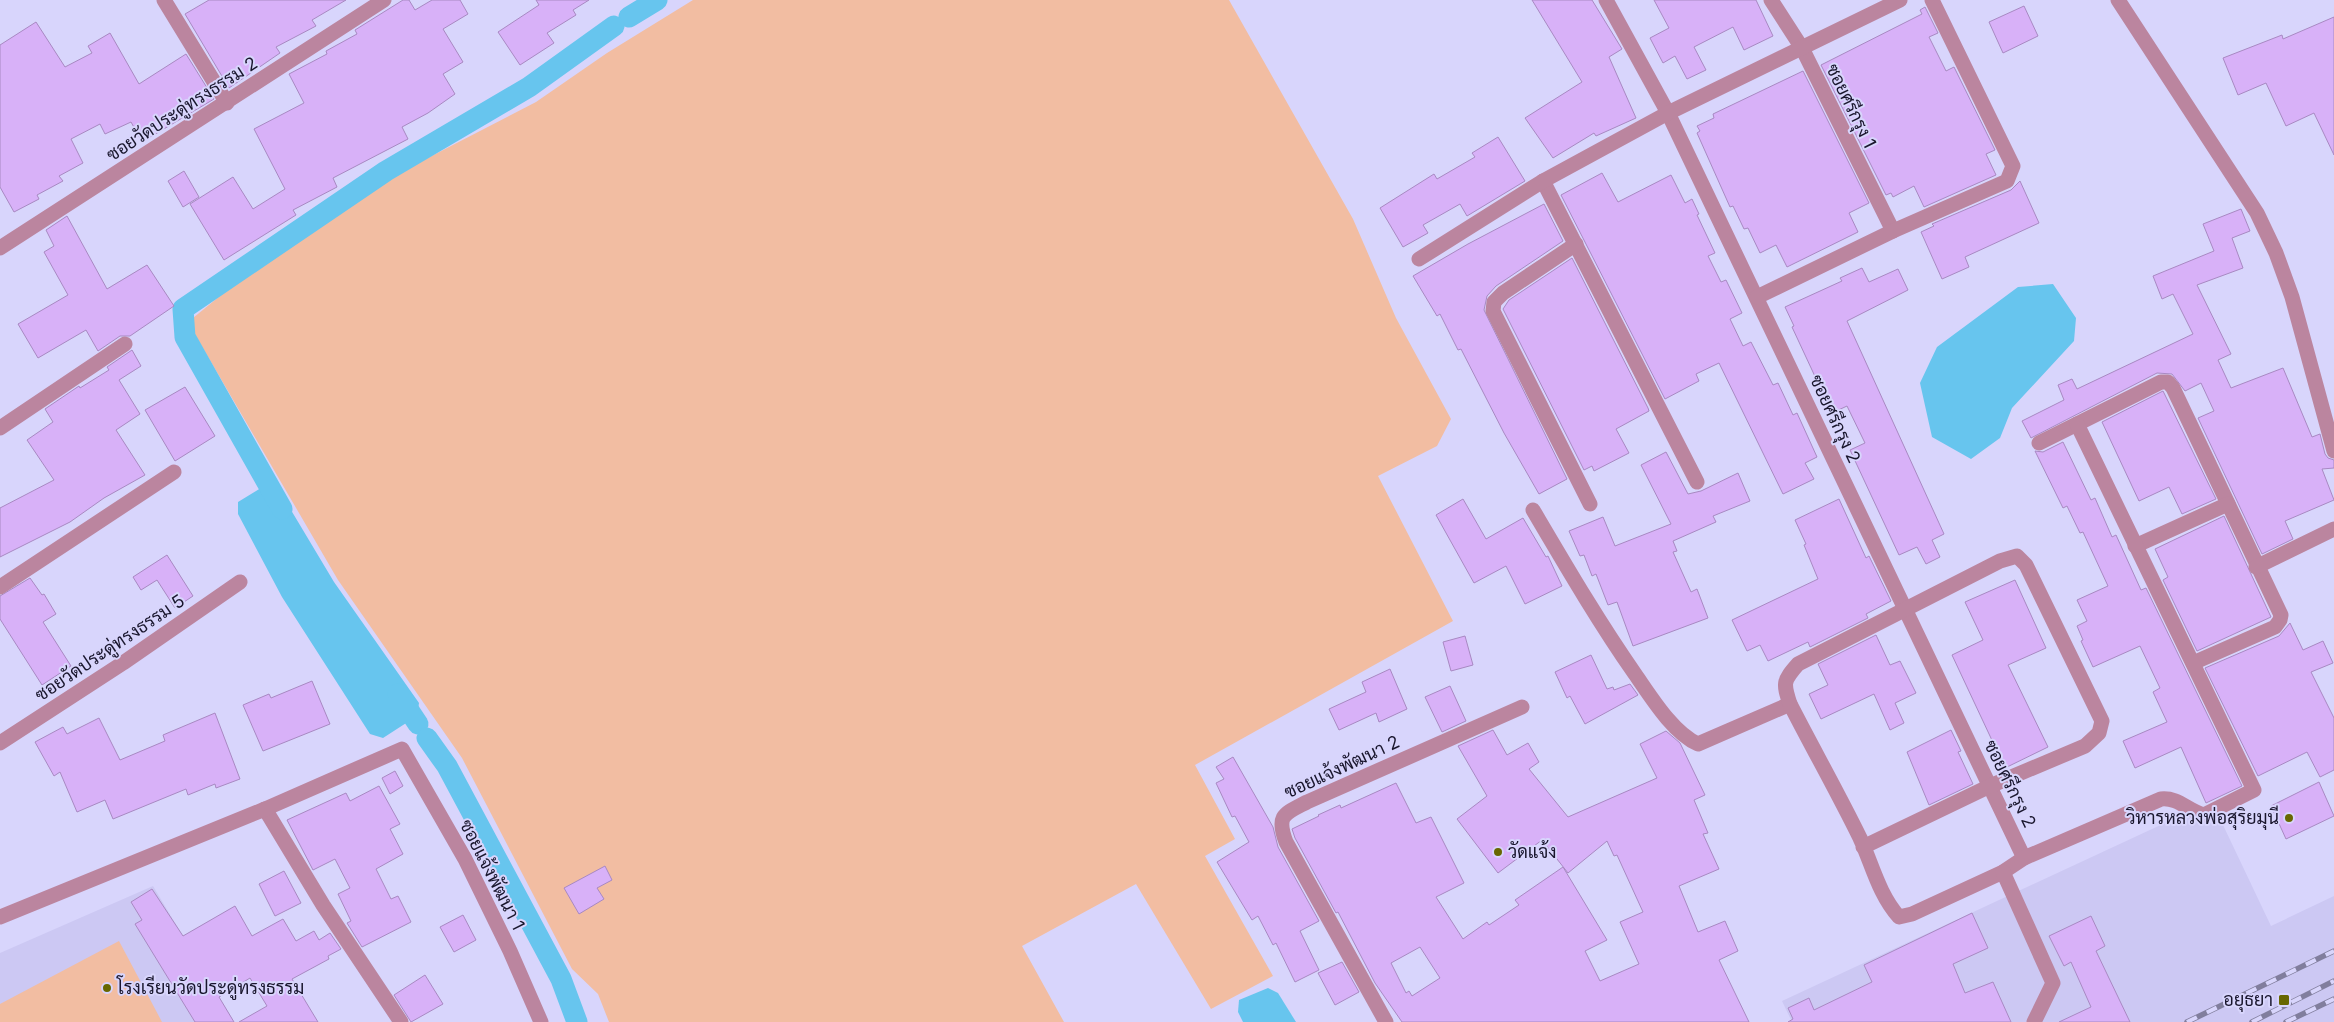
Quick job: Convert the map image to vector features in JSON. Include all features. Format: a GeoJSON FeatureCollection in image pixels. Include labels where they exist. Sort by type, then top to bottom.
{"type":"FeatureCollection","features":[{"type":"Feature","properties":{"kind":"street"},"geometry":{"type":"LineString","coordinates":[[164,0],[227,103]]}},
{"type":"Feature","properties":{"kind":"street","name":"ซอยวัดประดู่ทรงธรรม 2"},"geometry":{"type":"LineString","coordinates":[[0,248],[384,0]]}},
{"type":"Feature","properties":{"kind":"street","name":"ซอยศรีกรุง 2"},"geometry":{"type":"LineString","coordinates":[[1606,0],[1668,113],[2024,858]]}},
{"type":"Feature","properties":{"kind":"street","name":"ซอยศรีกรุง 1"},"geometry":{"type":"LineString","coordinates":[[1771,0],[1802,48],[1892,231]]}},
{"type":"Feature","properties":{"kind":"street"},"geometry":{"type":"LineString","coordinates":[[1757,297],[1892,231],[2007,181],[2013,166],[1932,0]]}},
{"type":"Feature","properties":{"kind":"street"},"geometry":{"type":"LineString","coordinates":[[2118,0],[2257,213],[2276,253],[2292,297],[2334,451]]}},
{"type":"Feature","properties":{"kind":"street"},"geometry":{"type":"LineString","coordinates":[[1418,258],[1543,181],[1668,113],[1897,1]]}},
{"type":"Feature","properties":{"kind":"street"},"geometry":{"type":"LineString","coordinates":[[1543,181],[1697,482]]}},
{"type":"Feature","properties":{"kind":"street"},"geometry":{"type":"LineString","coordinates":[[1576,244],[1502,293],[1494,302],[1493,311],[1590,504]]}},
{"type":"Feature","properties":{"kind":"street"},"geometry":{"type":"LineString","coordinates":[[0,428],[125,344]]}},
{"type":"Feature","properties":{"kind":"street"},"geometry":{"type":"LineString","coordinates":[[2039,443],[2161,382],[2168,382],[2173,388],[2280,616],[2280,620],[2274,627],[2192,663]]}},
{"type":"Feature","properties":{"kind":"street"},"geometry":{"type":"LineString","coordinates":[[1864,847],[1990,786],[2085,746],[2099,733],[2102,721],[2026,565],[2017,556],[2000,561],[1798,664],[1786,677],[1784,686],[1790,704],[1864,847],[1890,906],[1899,917],[1912,914],[2003,872],[2024,858],[2161,798],[2172,798],[2196,813],[2204,815],[2254,790],[2077,424]]}},
{"type":"Feature","properties":{"kind":"street"},"geometry":{"type":"LineString","coordinates":[[0,587],[174,472]]}},
{"type":"Feature","properties":{"kind":"street"},"geometry":{"type":"LineString","coordinates":[[2135,546],[2228,504]]}},
{"type":"Feature","properties":{"kind":"street"},"geometry":{"type":"LineString","coordinates":[[1533,510],[1602,627],[1654,702],[1686,739],[1698,744],[1790,704]]}},
{"type":"Feature","properties":{"kind":"street"},"geometry":{"type":"LineString","coordinates":[[2256,567],[2334,530]]}},
{"type":"Feature","properties":{"kind":"street","name":"ซอยวัดประดู่ทรงธรรม 5"},"geometry":{"type":"LineString","coordinates":[[0,743],[123,663],[240,582]]}},
{"type":"Feature","properties":{"kind":"street","name":"ซอยแจ้งพัฒนา 2"},"geometry":{"type":"LineString","coordinates":[[1386,1022],[1286,842],[1280,826],[1280,820],[1286,813],[1306,802],[1522,707]]}},
{"type":"Feature","properties":{"kind":"street","name":"ซอยแจ้งพัฒนา 1"},"geometry":{"type":"LineString","coordinates":[[265,809],[402,749],[465,859],[510,951],[540,1022]]}},
{"type":"Feature","properties":{"kind":"street"},"geometry":{"type":"LineString","coordinates":[[0,917],[265,809],[323,904],[400,1022]]}},
{"type":"Feature","properties":{"kind":"street"},"geometry":{"type":"LineString","coordinates":[[2003,872],[2053,983],[2034,1022]]}},
{"type":"Feature","properties":{"kind":"shaded area"},"geometry":{"type":"Polygon","coordinates":[[[693,0],[1229,0],[1353,219],[1396,318],[1451,419],[1437,446],[1378,476],[1453,621],[1195,765],[1235,839],[1205,856],[1273,976],[1211,1009],[1136,884],[1022,946],[1064,1022],[609,1022],[598,994],[572,969],[462,758],[338,580],[193,331],[193,318],[259,264],[389,178],[536,102],[607,53],[693,0]]]}},
{"type":"Feature","properties":{"kind":"shaded area"},"geometry":{"type":"Polygon","coordinates":[[[2180,816],[2223,825],[2271,926],[2334,896],[2334,1022],[1792,1022],[1782,1001],[2180,816]]]}},
{"type":"Feature","properties":{"kind":"shaded area","name":"โรงเรียนวัดประดู่ทรงธรรม"},"geometry":{"type":"Polygon","coordinates":[[[153,886],[234,1022],[0,1022],[0,953],[153,886]]]}},
{"type":"Feature","properties":{"kind":"shaded area"},"geometry":{"type":"Polygon","coordinates":[[[119,941],[162,1022],[0,1022],[0,1004],[119,941]]]}},
{"type":"Feature","properties":{"kind":"water"},"geometry":{"type":"Polygon","coordinates":[[[2053,284],[2076,318],[2074,341],[2012,408],[2000,438],[1971,459],[1932,437],[1920,383],[1937,347],[2018,287],[2053,284]]]}},
{"type":"Feature","properties":{"kind":"water"},"geometry":{"type":"Polygon","coordinates":[[[269,483],[276,485],[334,582],[419,703],[417,716],[383,738],[370,734],[282,597],[238,514],[238,502],[269,483]]]}},
{"type":"Feature","properties":{"kind":"water"},"geometry":{"type":"Polygon","coordinates":[[[1268,988],[1278,993],[1296,1022],[1243,1022],[1238,1012],[1239,1000],[1268,988]]]}},
{"type":"Feature","properties":{"kind":"building"},"geometry":{"type":"Polygon","coordinates":[[[209,0],[346,0],[312,20],[316,26],[276,47],[280,53],[229,88],[185,14],[209,0]]]}},
{"type":"Feature","properties":{"kind":"building"},"geometry":{"type":"Polygon","coordinates":[[[403,0],[409,0],[415,10],[432,0],[460,0],[468,14],[443,29],[463,62],[443,74],[455,94],[428,113],[402,127],[408,139],[333,178],[337,187],[293,210],[296,215],[224,260],[190,204],[233,177],[253,209],[285,189],[254,129],[304,103],[289,74],[327,54],[326,51],[357,34],[355,30],[403,0]]]}},
{"type":"Feature","properties":{"kind":"building"},"geometry":{"type":"Polygon","coordinates":[[[536,0],[589,0],[573,10],[576,15],[547,33],[554,43],[520,65],[498,32],[539,5],[536,0]]]}},
{"type":"Feature","properties":{"kind":"building"},"geometry":{"type":"Polygon","coordinates":[[[1532,0],[1592,0],[1622,49],[1609,57],[1636,118],[1596,136],[1594,133],[1553,158],[1525,118],[1582,82],[1532,0]]]}},
{"type":"Feature","properties":{"kind":"building"},"geometry":{"type":"Polygon","coordinates":[[[1654,0],[1756,0],[1773,36],[1744,50],[1733,27],[1694,47],[1706,70],[1687,79],[1675,56],[1663,63],[1650,38],[1669,28],[1654,0]]]}},
{"type":"Feature","properties":{"kind":"building"},"geometry":{"type":"Polygon","coordinates":[[[2024,6],[2038,36],[2003,53],[1989,22],[2024,6]]]}},
{"type":"Feature","properties":{"kind":"building"},"geometry":{"type":"Polygon","coordinates":[[[1925,7],[1938,33],[1929,37],[1946,71],[1954,67],[1995,150],[1986,154],[1996,175],[1924,207],[1914,186],[1893,197],[1891,193],[1886,195],[1821,65],[1922,14],[1920,10],[1925,7]]]}},
{"type":"Feature","properties":{"kind":"building"},"geometry":{"type":"Polygon","coordinates":[[[2334,17],[2334,155],[2314,113],[2286,126],[2266,83],[2238,95],[2223,58],[2282,35],[2283,39],[2334,17]]]}},
{"type":"Feature","properties":{"kind":"building"},"geometry":{"type":"Polygon","coordinates":[[[36,22],[65,67],[92,53],[88,46],[110,33],[139,84],[186,54],[214,99],[142,142],[131,122],[105,134],[100,124],[71,139],[83,163],[59,176],[63,181],[37,195],[39,199],[14,212],[0,187],[0,45],[36,22]]]}},
{"type":"Feature","properties":{"kind":"building"},"geometry":{"type":"Polygon","coordinates":[[[1803,71],[1869,203],[1849,213],[1858,232],[1787,267],[1776,245],[1760,253],[1748,228],[1744,229],[1733,206],[1730,207],[1697,133],[1700,131],[1697,126],[1714,118],[1713,114],[1803,71]]]}},
{"type":"Feature","properties":{"kind":"building"},"geometry":{"type":"Polygon","coordinates":[[[1498,137],[1525,181],[1467,216],[1460,204],[1423,225],[1428,233],[1403,247],[1380,208],[1434,174],[1437,179],[1475,157],[1472,153],[1498,137]]]}},
{"type":"Feature","properties":{"kind":"building"},"geometry":{"type":"Polygon","coordinates":[[[184,171],[199,197],[183,207],[168,181],[184,171]]]}},
{"type":"Feature","properties":{"kind":"building"},"geometry":{"type":"Polygon","coordinates":[[[1602,173],[1618,202],[1671,175],[1685,203],[1692,199],[1699,214],[1697,215],[1715,253],[1708,256],[1721,282],[1726,280],[1742,313],[1730,319],[1743,346],[1751,342],[1773,385],[1778,383],[1793,415],[1797,413],[1817,457],[1805,463],[1814,479],[1783,494],[1719,363],[1696,374],[1699,381],[1665,399],[1561,195],[1602,173]]]}},
{"type":"Feature","properties":{"kind":"building"},"geometry":{"type":"Polygon","coordinates":[[[2020,181],[2039,223],[1965,257],[1969,267],[1942,279],[1921,232],[1934,226],[1932,224],[2011,190],[2020,181]]]}},
{"type":"Feature","properties":{"kind":"building"},"geometry":{"type":"Polygon","coordinates":[[[1544,204],[1563,241],[1496,286],[1487,296],[1484,310],[1567,479],[1539,494],[1504,433],[1461,349],[1458,350],[1440,314],[1437,316],[1413,276],[1468,244],[1544,204]]]}},
{"type":"Feature","properties":{"kind":"building"},"geometry":{"type":"Polygon","coordinates":[[[2241,209],[2250,231],[2232,238],[2243,268],[2197,285],[2231,354],[2218,360],[2231,388],[2283,368],[2312,437],[2320,434],[2325,454],[2328,458],[2334,460],[2334,468],[2322,469],[2334,500],[2285,521],[2293,539],[2262,554],[2198,418],[2214,411],[2201,383],[2185,391],[2172,374],[2157,373],[2031,438],[2022,421],[2064,400],[2058,385],[2072,379],[2077,389],[2193,334],[2173,294],[2162,299],[2153,276],[2214,251],[2203,224],[2241,209]]]}},
{"type":"Feature","properties":{"kind":"building"},"geometry":{"type":"Polygon","coordinates":[[[67,216],[107,289],[147,265],[174,306],[130,336],[120,336],[98,351],[86,330],[38,358],[18,324],[68,295],[44,252],[54,246],[46,230],[67,216]]]}},
{"type":"Feature","properties":{"kind":"building"},"geometry":{"type":"Polygon","coordinates":[[[1572,258],[1649,411],[1616,429],[1629,453],[1594,471],[1592,466],[1584,470],[1503,309],[1509,300],[1572,258]]]}},
{"type":"Feature","properties":{"kind":"building"},"geometry":{"type":"Polygon","coordinates":[[[1862,268],[1869,282],[1898,269],[1908,290],[1847,321],[1944,534],[1932,540],[1940,557],[1926,564],[1917,547],[1899,555],[1850,450],[1865,443],[1847,406],[1832,413],[1792,327],[1794,326],[1785,307],[1842,281],[1840,278],[1862,268]]]}},
{"type":"Feature","properties":{"kind":"building"},"geometry":{"type":"Polygon","coordinates":[[[132,350],[141,366],[119,380],[140,414],[116,430],[145,475],[104,498],[70,522],[0,557],[0,508],[54,480],[27,440],[53,422],[45,409],[79,386],[80,388],[109,370],[107,367],[132,350]]]}},
{"type":"Feature","properties":{"kind":"building"},"geometry":{"type":"Polygon","coordinates":[[[185,387],[215,436],[175,461],[145,410],[185,387]]]}},
{"type":"Feature","properties":{"kind":"building"},"geometry":{"type":"Polygon","coordinates":[[[2163,391],[2216,499],[2182,514],[2169,487],[2139,501],[2102,422],[2163,391]]]}},
{"type":"Feature","properties":{"kind":"building"},"geometry":{"type":"Polygon","coordinates":[[[2063,442],[2091,500],[2095,498],[2112,537],[2116,535],[2141,590],[2146,588],[2242,786],[2206,803],[2181,747],[2135,768],[2123,741],[2167,722],[2153,692],[2160,688],[2140,646],[2093,667],[2081,641],[2083,640],[2077,626],[2087,621],[2077,600],[2108,586],[2083,532],[2080,533],[2067,506],[2063,508],[2035,451],[2043,452],[2063,442]]]}},
{"type":"Feature","properties":{"kind":"building"},"geometry":{"type":"Polygon","coordinates":[[[1666,452],[1688,494],[1701,491],[1738,473],[1750,501],[1713,516],[1716,522],[1673,541],[1677,551],[1673,552],[1691,592],[1697,589],[1708,618],[1633,646],[1617,602],[1608,605],[1596,574],[1592,576],[1584,555],[1580,556],[1569,531],[1603,517],[1615,546],[1671,524],[1641,465],[1666,452]]]}},
{"type":"Feature","properties":{"kind":"building"},"geometry":{"type":"Polygon","coordinates":[[[1463,499],[1486,539],[1523,518],[1546,557],[1548,556],[1562,586],[1525,604],[1506,566],[1474,583],[1436,515],[1463,499]]]}},
{"type":"Feature","properties":{"kind":"building"},"geometry":{"type":"Polygon","coordinates":[[[1839,499],[1866,558],[1869,556],[1891,601],[1866,614],[1868,618],[1810,647],[1808,642],[1768,661],[1760,645],[1747,651],[1732,620],[1818,579],[1804,545],[1806,544],[1795,520],[1839,499]]]}},
{"type":"Feature","properties":{"kind":"building"},"geometry":{"type":"Polygon","coordinates":[[[2224,516],[2271,617],[2197,651],[2163,580],[2168,577],[2155,549],[2224,516]]]}},
{"type":"Feature","properties":{"kind":"building"},"geometry":{"type":"Polygon","coordinates":[[[167,555],[193,596],[175,608],[157,580],[141,590],[133,577],[167,555]]]}},
{"type":"Feature","properties":{"kind":"building"},"geometry":{"type":"Polygon","coordinates":[[[30,578],[42,595],[44,594],[56,614],[43,622],[71,666],[42,685],[0,619],[0,596],[30,578]]]}},
{"type":"Feature","properties":{"kind":"building"},"geometry":{"type":"Polygon","coordinates":[[[2015,580],[2046,648],[2008,665],[2048,747],[2005,768],[1952,655],[1983,640],[1965,602],[2015,580]]]}},
{"type":"Feature","properties":{"kind":"building"},"geometry":{"type":"Polygon","coordinates":[[[2290,623],[2303,650],[2323,641],[2333,663],[2311,672],[2334,718],[2334,770],[2320,777],[2307,752],[2258,776],[2205,668],[2279,636],[2290,623]]]}},
{"type":"Feature","properties":{"kind":"building"},"geometry":{"type":"Polygon","coordinates":[[[1876,635],[1890,665],[1900,661],[1916,693],[1895,703],[1904,723],[1890,730],[1874,694],[1821,719],[1809,694],[1828,685],[1818,664],[1876,635]]]}},
{"type":"Feature","properties":{"kind":"building"},"geometry":{"type":"Polygon","coordinates":[[[1465,636],[1473,665],[1451,671],[1443,642],[1465,636]]]}},
{"type":"Feature","properties":{"kind":"building"},"geometry":{"type":"Polygon","coordinates":[[[1591,655],[1607,689],[1613,687],[1614,690],[1630,684],[1638,695],[1585,724],[1570,696],[1567,698],[1555,672],[1591,655]]]}},
{"type":"Feature","properties":{"kind":"building"},"geometry":{"type":"Polygon","coordinates":[[[1390,669],[1407,709],[1379,722],[1376,713],[1339,730],[1329,709],[1366,692],[1362,682],[1390,669]]]}},
{"type":"Feature","properties":{"kind":"building"},"geometry":{"type":"Polygon","coordinates":[[[312,681],[330,724],[263,751],[243,705],[269,694],[271,698],[312,681]]]}},
{"type":"Feature","properties":{"kind":"building"},"geometry":{"type":"Polygon","coordinates":[[[1450,686],[1466,721],[1442,732],[1425,697],[1450,686]]]}},
{"type":"Feature","properties":{"kind":"building"},"geometry":{"type":"Polygon","coordinates":[[[215,713],[240,779],[216,788],[215,784],[188,795],[186,789],[113,819],[105,800],[77,812],[60,772],[54,776],[35,742],[63,727],[67,734],[99,718],[120,760],[165,741],[163,735],[215,713]]]}},
{"type":"Feature","properties":{"kind":"building"},"geometry":{"type":"Polygon","coordinates":[[[1493,730],[1507,755],[1528,743],[1539,762],[1529,769],[1568,817],[1657,778],[1640,744],[1666,731],[1680,743],[1705,795],[1694,800],[1708,833],[1703,834],[1719,869],[1679,886],[1698,932],[1725,921],[1738,951],[1719,960],[1749,1022],[1402,1022],[1375,983],[1338,912],[1336,913],[1295,838],[1292,829],[1340,805],[1341,808],[1396,783],[1416,823],[1431,817],[1464,883],[1436,897],[1463,939],[1487,922],[1489,925],[1519,905],[1515,900],[1563,867],[1607,940],[1585,951],[1600,981],[1639,964],[1620,922],[1643,912],[1617,855],[1614,856],[1607,841],[1568,873],[1542,840],[1498,873],[1457,819],[1487,796],[1458,746],[1493,730]],[[1420,947],[1391,963],[1406,993],[1409,991],[1412,996],[1440,978],[1420,947]]]}},
{"type":"Feature","properties":{"kind":"building"},"geometry":{"type":"Polygon","coordinates":[[[1951,730],[1961,751],[1958,752],[1973,784],[1929,805],[1907,752],[1951,730]]]}},
{"type":"Feature","properties":{"kind":"building"},"geometry":{"type":"Polygon","coordinates":[[[1233,757],[1273,827],[1278,847],[1319,921],[1300,931],[1319,970],[1295,982],[1276,943],[1273,945],[1258,916],[1252,920],[1217,862],[1249,842],[1235,816],[1232,817],[1216,783],[1224,779],[1216,767],[1233,757]]]}},
{"type":"Feature","properties":{"kind":"building"},"geometry":{"type":"Polygon","coordinates":[[[395,771],[403,786],[390,794],[382,778],[395,771]]]}},
{"type":"Feature","properties":{"kind":"building"},"geometry":{"type":"Polygon","coordinates":[[[2319,782],[2334,816],[2286,839],[2271,806],[2319,782]]]}},
{"type":"Feature","properties":{"kind":"building"},"geometry":{"type":"Polygon","coordinates":[[[379,786],[400,824],[390,829],[403,854],[376,869],[391,899],[398,896],[411,922],[362,947],[347,923],[351,921],[338,894],[350,888],[335,859],[313,870],[287,820],[346,793],[350,801],[379,786]]]}},
{"type":"Feature","properties":{"kind":"building"},"geometry":{"type":"Polygon","coordinates":[[[605,866],[612,880],[597,888],[604,899],[579,914],[564,888],[605,866]]]}},
{"type":"Feature","properties":{"kind":"building"},"geometry":{"type":"Polygon","coordinates":[[[284,871],[301,903],[275,916],[259,884],[284,871]]]}},
{"type":"Feature","properties":{"kind":"building"},"geometry":{"type":"Polygon","coordinates":[[[152,889],[183,936],[235,906],[252,936],[283,919],[296,941],[314,931],[319,940],[330,933],[341,949],[328,956],[329,959],[292,979],[318,1022],[239,1022],[267,1006],[250,978],[219,997],[234,1022],[195,1022],[135,924],[142,920],[131,902],[152,889]]]}},
{"type":"Feature","properties":{"kind":"building"},"geometry":{"type":"Polygon","coordinates":[[[1972,913],[1988,948],[1953,964],[1965,993],[1993,982],[2011,1022],[1788,1022],[1793,1019],[1788,1008],[1809,998],[1814,1010],[1872,982],[1864,965],[1972,913]]]}},
{"type":"Feature","properties":{"kind":"building"},"geometry":{"type":"Polygon","coordinates":[[[463,915],[476,940],[454,952],[440,927],[463,915]]]}},
{"type":"Feature","properties":{"kind":"building"},"geometry":{"type":"Polygon","coordinates":[[[2091,916],[2105,946],[2096,951],[2130,1022],[2059,1022],[2091,1007],[2071,962],[2064,966],[2049,936],[2091,916]]]}},
{"type":"Feature","properties":{"kind":"building"},"geometry":{"type":"Polygon","coordinates":[[[1342,962],[1359,992],[1335,1005],[1318,973],[1342,962]]]}},
{"type":"Feature","properties":{"kind":"building"},"geometry":{"type":"Polygon","coordinates":[[[425,975],[443,1004],[411,1022],[394,995],[425,975]]]}},
{"type":"Feature","properties":{"kind":"waterway"},"geometry":{"type":"LineString","coordinates":[[629,17],[657,0]]}},
{"type":"Feature","properties":{"kind":"waterway"},"geometry":{"type":"LineString","coordinates":[[282,509],[185,337],[183,309],[386,171],[529,87],[614,26]]}},
{"type":"Feature","properties":{"kind":"waterway"},"geometry":{"type":"LineString","coordinates":[[398,694],[418,724]]}},
{"type":"Feature","properties":{"kind":"waterway"},"geometry":{"type":"LineString","coordinates":[[427,738],[447,766],[561,979],[577,1022]]}},
{"type":"Feature","properties":{"kind":"railway"},"geometry":{"type":"LineString","coordinates":[[2187,1022],[2334,951]]}},
{"type":"Feature","properties":{"kind":"railway"},"geometry":{"type":"LineString","coordinates":[[2252,1022],[2334,981]]}},
{"type":"Feature","properties":{"kind":"railway"},"geometry":{"type":"LineString","coordinates":[[2286,1022],[2334,999]]}},
{"type":"Feature","properties":{"kind":"place","name":"วิหารหลวงพ่อสุริยมุนี"},"geometry":{"type":"Point","coordinates":[2289,818]}},
{"type":"Feature","properties":{"kind":"place","name":"วัดแจ้ง"},"geometry":{"type":"Point","coordinates":[1498,852]}},
{"type":"Feature","properties":{"kind":"place","name":"โรงเรียนวัดประดู่ทรงธรรม"},"geometry":{"type":"Point","coordinates":[107,988]}},
{"type":"Feature","properties":{"kind":"place","name":"อยุธยา"},"geometry":{"type":"Point","coordinates":[2284,1000]}}]}
